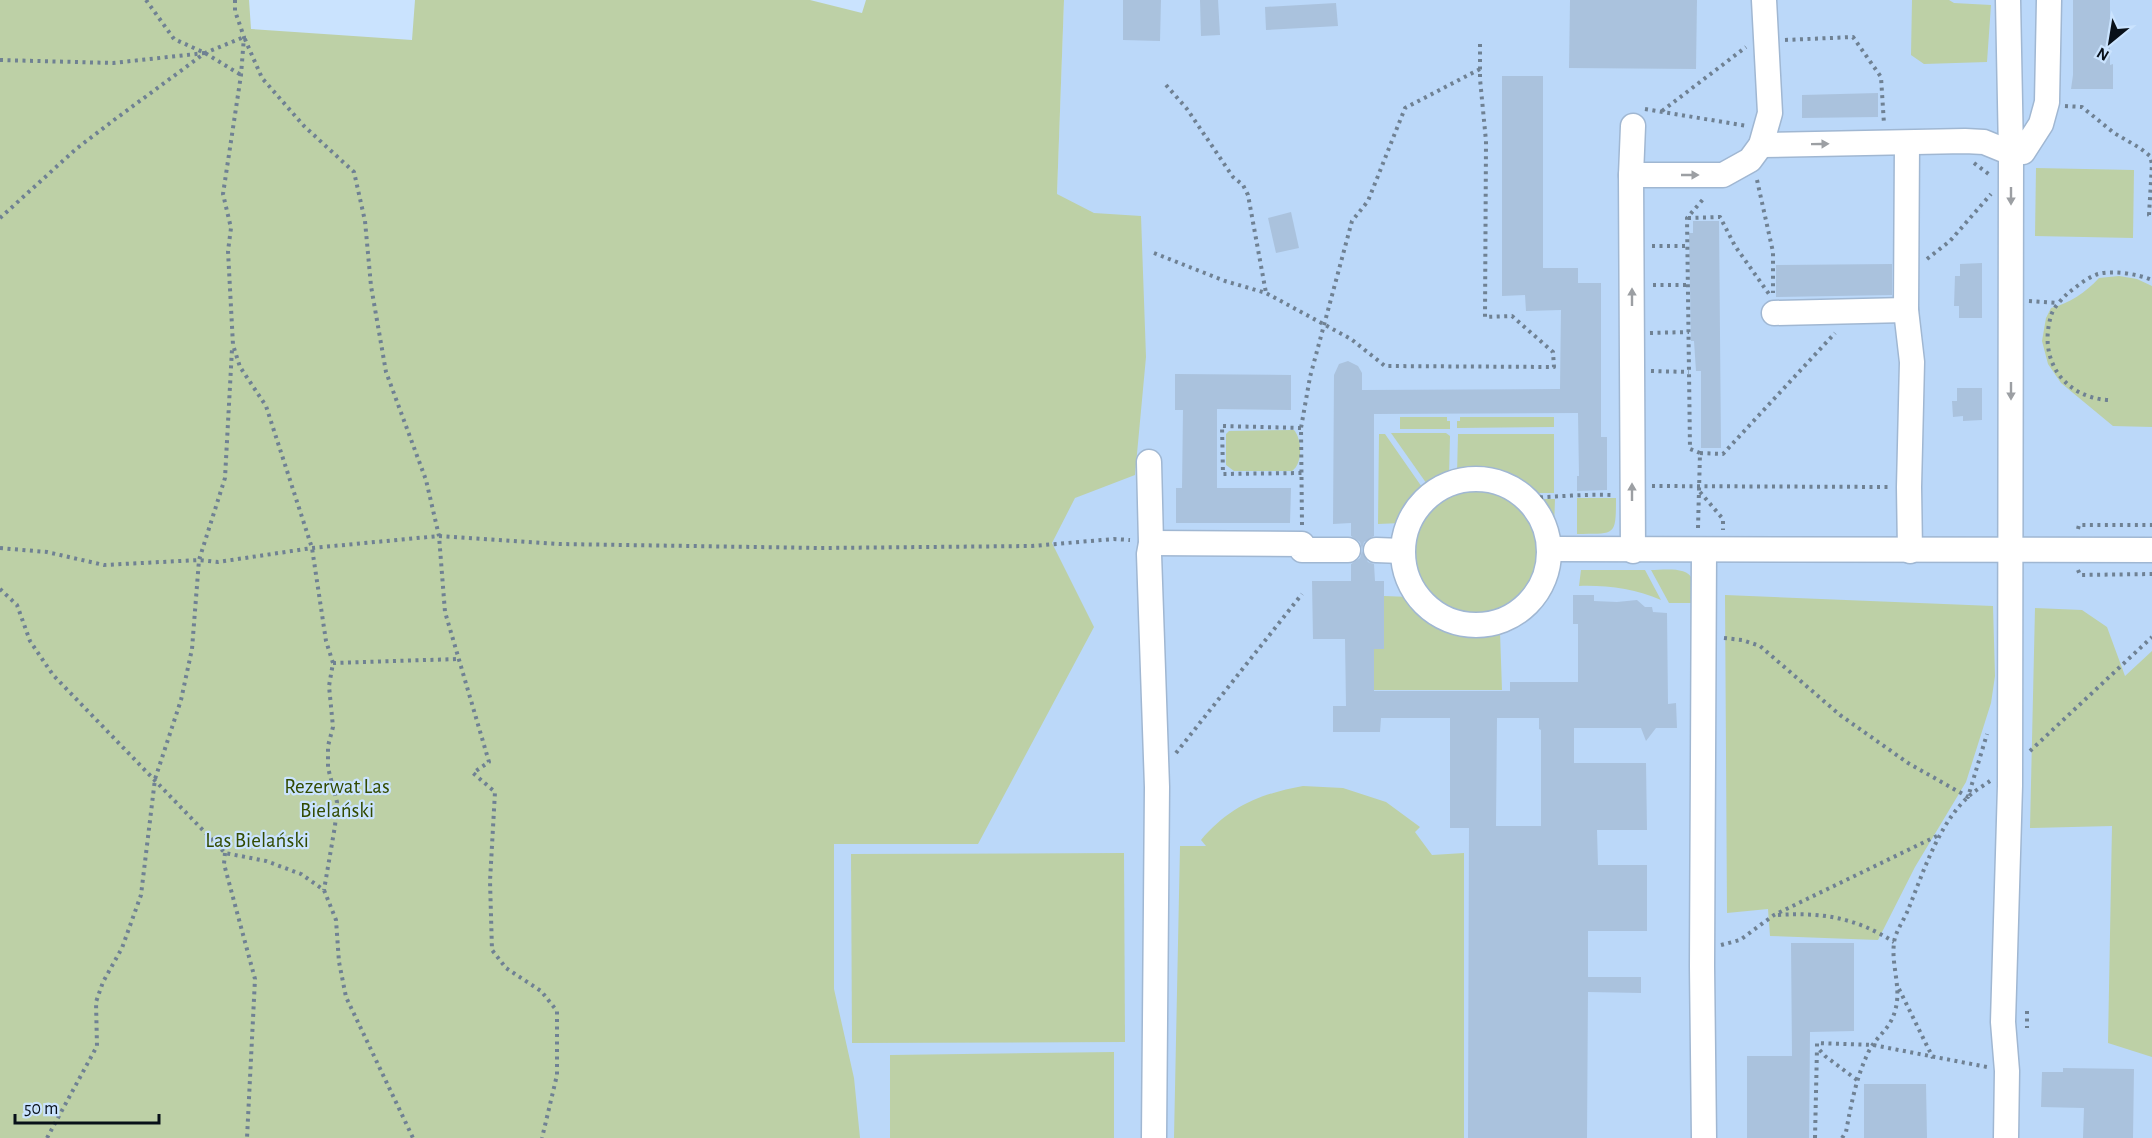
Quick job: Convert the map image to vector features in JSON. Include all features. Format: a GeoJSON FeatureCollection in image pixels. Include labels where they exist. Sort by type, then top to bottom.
{"type":"FeatureCollection","features":[{"type":"Feature","properties":{"kind":"street"},"geometry":{"type":"LineString","coordinates":[[1631,175],[1723,175],[1759,145],[1770,113],[1764,0]]}},
{"type":"Feature","properties":{"kind":"street"},"geometry":{"type":"LineString","coordinates":[[2006,1138],[2007,1071],[2003,1022],[2010,768],[2006,186],[2011,153],[2008,0]]}},
{"type":"Feature","properties":{"kind":"street"},"geometry":{"type":"LineString","coordinates":[[1759,145],[1984,142],[2011,153],[2023,152],[2041,124],[2046,105],[2049,0]]}},
{"type":"Feature","properties":{"kind":"street"},"geometry":{"type":"LineString","coordinates":[[1633,126],[1632,371],[1625,490],[1633,551]]}},
{"type":"Feature","properties":{"kind":"street"},"geometry":{"type":"LineString","coordinates":[[1896,143],[1906,276],[1906,310],[1912,362],[1910,551]]}},
{"type":"Feature","properties":{"kind":"street"},"geometry":{"type":"LineString","coordinates":[[1774,313],[1906,310]]}},
{"type":"Feature","properties":{"kind":"street"},"geometry":{"type":"LineString","coordinates":[[1149,462],[1151,543],[1149,554],[1157,778],[1154,1138]]}},
{"type":"Feature","properties":{"kind":"street"},"geometry":{"type":"LineString","coordinates":[[1476,478],[1499,481],[1519,492],[1535,508],[1546,528],[1550,549],[1546,576],[1533,599],[1513,616],[1488,625],[1462,624],[1438,615],[1418,598],[1406,574],[1402,551],[1407,526],[1417,506],[1434,491],[1454,481],[1476,478]]}},
{"type":"Feature","properties":{"kind":"street"},"geometry":{"type":"LineString","coordinates":[[1151,543],[1302,544],[1302,550],[1348,550]]}},
{"type":"Feature","properties":{"kind":"street"},"geometry":{"type":"LineString","coordinates":[[1550,549],[1910,551],[2010,543],[2152,550]]}},
{"type":"Feature","properties":{"kind":"street"},"geometry":{"type":"LineString","coordinates":[[1376,550],[1402,551]]}},
{"type":"Feature","properties":{"kind":"street"},"geometry":{"type":"LineString","coordinates":[[1704,1138],[1702,942],[1708,550]]}},
{"type":"Feature","properties":{"kind":"path"},"geometry":{"type":"LineString","coordinates":[[146,0],[174,39],[206,53],[241,75]]}},
{"type":"Feature","properties":{"kind":"path"},"geometry":{"type":"LineString","coordinates":[[235,0],[235,11],[262,78],[304,126],[354,172],[365,220],[371,286],[386,372],[426,480],[439,536],[445,612],[489,762],[472,773],[495,792],[490,881],[492,950],[506,968],[541,991],[557,1011],[557,1075],[542,1138]]}},
{"type":"Feature","properties":{"kind":"path"},"geometry":{"type":"LineString","coordinates":[[0,218],[76,149],[206,53],[244,37]]}},
{"type":"Feature","properties":{"kind":"path"},"geometry":{"type":"LineString","coordinates":[[46,1138],[97,1046],[96,1002],[103,982],[122,948],[141,895],[155,779],[181,700],[192,649],[199,561],[225,478],[232,345],[228,251],[231,228],[224,194],[241,75],[244,37]]}},
{"type":"Feature","properties":{"kind":"path"},"geometry":{"type":"LineString","coordinates":[[1661,112],[1758,39],[1767,41],[1853,37],[1881,77],[1896,143]]}},
{"type":"Feature","properties":{"kind":"path"},"geometry":{"type":"LineString","coordinates":[[1154,253],[1225,281],[1266,293],[1351,339],[1385,366],[1554,367],[1552,352],[1512,316],[1485,317],[1486,141],[1480,42]]}},
{"type":"Feature","properties":{"kind":"path"},"geometry":{"type":"LineString","coordinates":[[0,60],[114,63],[206,53]]}},
{"type":"Feature","properties":{"kind":"path"},"geometry":{"type":"LineString","coordinates":[[1302,544],[1301,428],[1310,377],[1352,221],[1368,201],[1405,108],[1480,69]]}},
{"type":"Feature","properties":{"kind":"path"},"geometry":{"type":"LineString","coordinates":[[1166,85],[1187,109],[1233,177],[1243,185],[1248,195],[1266,293]]}},
{"type":"Feature","properties":{"kind":"path"},"geometry":{"type":"LineString","coordinates":[[2046,105],[2082,107],[2114,134],[2150,156],[2149,215],[2152,217]]}},
{"type":"Feature","properties":{"kind":"path"},"geometry":{"type":"LineString","coordinates":[[1633,126],[1634,107],[1661,112],[1759,145],[1756,178],[1773,252],[1773,300],[1735,246],[1720,217],[1687,218]]}},
{"type":"Feature","properties":{"kind":"path"},"geometry":{"type":"LineString","coordinates":[[1906,276],[1950,241],[2006,186],[1962,155],[1953,142]]}},
{"type":"Feature","properties":{"kind":"path"},"geometry":{"type":"LineString","coordinates":[[1723,175],[1687,218],[1690,449],[1700,453],[1723,454],[1856,311]]}},
{"type":"Feature","properties":{"kind":"path"},"geometry":{"type":"LineString","coordinates":[[1631,246],[1688,246]]}},
{"type":"Feature","properties":{"kind":"path"},"geometry":{"type":"LineString","coordinates":[[2108,400],[2092,399],[2073,388],[2058,374],[2046,342],[2051,314],[2079,284],[2099,274],[2139,275],[2152,280]]}},
{"type":"Feature","properties":{"kind":"path"},"geometry":{"type":"LineString","coordinates":[[1631,285],[1688,285]]}},
{"type":"Feature","properties":{"kind":"path"},"geometry":{"type":"LineString","coordinates":[[2026,301],[2059,303]]}},
{"type":"Feature","properties":{"kind":"path"},"geometry":{"type":"LineString","coordinates":[[1632,333],[1689,332]]}},
{"type":"Feature","properties":{"kind":"path"},"geometry":{"type":"LineString","coordinates":[[232,345],[240,367],[266,406],[312,548],[326,641],[333,663],[329,686],[333,727],[328,746],[328,768],[337,802],[324,890],[336,920],[339,962],[346,997],[412,1138]]}},
{"type":"Feature","properties":{"kind":"path"},"geometry":{"type":"LineString","coordinates":[[1632,371],[1689,372]]}},
{"type":"Feature","properties":{"kind":"path"},"geometry":{"type":"LineString","coordinates":[[1301,428],[1222,426],[1222,438],[1223,474],[1302,473]]}},
{"type":"Feature","properties":{"kind":"path"},"geometry":{"type":"LineString","coordinates":[[1700,453],[1699,489],[1708,550]]}},
{"type":"Feature","properties":{"kind":"path"},"geometry":{"type":"LineString","coordinates":[[1525,498],[1625,490],[1909,487]]}},
{"type":"Feature","properties":{"kind":"path"},"geometry":{"type":"LineString","coordinates":[[1699,489],[1723,519],[1708,550]]}},
{"type":"Feature","properties":{"kind":"path"},"geometry":{"type":"LineString","coordinates":[[2076,536],[2079,525],[2152,525]]}},
{"type":"Feature","properties":{"kind":"path"},"geometry":{"type":"LineString","coordinates":[[0,548],[47,552],[105,565],[218,562],[312,548],[439,536],[559,544],[821,548],[1032,546],[1114,539],[1151,543]]}},
{"type":"Feature","properties":{"kind":"path"},"geometry":{"type":"LineString","coordinates":[[2076,565],[2080,575],[2152,574]]}},
{"type":"Feature","properties":{"kind":"path"},"geometry":{"type":"LineString","coordinates":[[0,589],[17,605],[30,640],[52,675],[225,853],[266,861],[301,874],[324,890]]}},
{"type":"Feature","properties":{"kind":"path"},"geometry":{"type":"LineString","coordinates":[[1157,778],[1302,594]]}},
{"type":"Feature","properties":{"kind":"path"},"geometry":{"type":"LineString","coordinates":[[1842,1138],[1857,1080],[1873,1045],[1886,1032],[1895,1012],[1899,989],[1894,942],[1917,884],[1942,833],[1968,797],[2010,768],[2152,637]]}},
{"type":"Feature","properties":{"kind":"path"},"geometry":{"type":"LineString","coordinates":[[1720,638],[1742,640],[1760,646],[1840,716],[1908,763],[1968,797]]}},
{"type":"Feature","properties":{"kind":"path"},"geometry":{"type":"LineString","coordinates":[[333,663],[458,658]]}},
{"type":"Feature","properties":{"kind":"path"},"geometry":{"type":"LineString","coordinates":[[1721,945],[1740,940],[1774,915],[1942,833]]}},
{"type":"Feature","properties":{"kind":"path"},"geometry":{"type":"LineString","coordinates":[[225,853],[224,864],[255,979],[247,1138]]}},
{"type":"Feature","properties":{"kind":"path"},"geometry":{"type":"LineString","coordinates":[[1774,915],[1808,913],[1845,920],[1874,930],[1894,942]]}},
{"type":"Feature","properties":{"kind":"path"},"geometry":{"type":"LineString","coordinates":[[1721,933],[1721,957]]}},
{"type":"Feature","properties":{"kind":"path"},"geometry":{"type":"LineString","coordinates":[[1899,989],[1933,1058]]}},
{"type":"Feature","properties":{"kind":"path"},"geometry":{"type":"LineString","coordinates":[[1817,1047],[1818,1044],[1873,1045],[2007,1071]]}},
{"type":"Feature","properties":{"kind":"path"},"geometry":{"type":"LineString","coordinates":[[1817,1047],[1825,1056],[1857,1080]]}},
{"type":"Feature","properties":{"kind":"path"},"geometry":{"type":"LineString","coordinates":[[1815,1138],[1817,1047]]}},
{"type":"Feature","properties":{"kind":"shaded area"},"geometry":{"type":"Polygon","coordinates":[[[1064,0],[2152,0],[2152,1138],[567,1138],[1057,194],[1064,0]]]}},
{"type":"Feature","properties":{"kind":"green space","name":"Rezerwat Las Bielański"},"geometry":{"type":"Polygon","coordinates":[[[0,0],[249,0],[251,29],[412,40],[415,0],[810,0],[862,13],[866,0],[1064,0],[1057,194],[1094,213],[1141,216],[1146,357],[1135,475],[1075,498],[1052,543],[1094,627],[978,844],[834,844],[834,989],[854,1078],[860,1138],[0,1138],[0,0]]]}},
{"type":"Feature","properties":{"kind":"green space"},"geometry":{"type":"Polygon","coordinates":[[[1912,0],[1949,0],[1954,3],[1991,5],[1987,62],[1924,64],[1911,55],[1912,0]]]}},
{"type":"Feature","properties":{"kind":"green space"},"geometry":{"type":"Polygon","coordinates":[[[2036,168],[2134,170],[2133,238],[2035,236],[2036,168]]]}},
{"type":"Feature","properties":{"kind":"green space"},"geometry":{"type":"Polygon","coordinates":[[[2119,276],[2137,279],[2152,286],[2152,427],[2113,426],[2061,383],[2048,364],[2042,341],[2046,318],[2051,308],[2077,297],[2099,278],[2119,276]]]}},
{"type":"Feature","properties":{"kind":"green space"},"geometry":{"type":"Polygon","coordinates":[[[1400,417],[1447,417],[1447,421],[1450,421],[1450,429],[1400,429],[1400,417]]]}},
{"type":"Feature","properties":{"kind":"green space"},"geometry":{"type":"Polygon","coordinates":[[[1460,417],[1554,417],[1554,427],[1457,428],[1457,421],[1460,421],[1460,417]]]}},
{"type":"Feature","properties":{"kind":"green space"},"geometry":{"type":"Polygon","coordinates":[[[1294,430],[1299,439],[1300,457],[1296,468],[1292,471],[1234,471],[1226,465],[1226,434],[1229,431],[1294,430]]]}},
{"type":"Feature","properties":{"kind":"green space"},"geometry":{"type":"Polygon","coordinates":[[[1391,433],[1446,433],[1450,436],[1449,475],[1429,487],[1391,433]]]}},
{"type":"Feature","properties":{"kind":"green space"},"geometry":{"type":"Polygon","coordinates":[[[1379,434],[1385,434],[1424,490],[1415,499],[1401,523],[1378,524],[1379,434]]]}},
{"type":"Feature","properties":{"kind":"green space"},"geometry":{"type":"Polygon","coordinates":[[[1458,434],[1554,434],[1554,493],[1532,493],[1515,482],[1497,475],[1457,474],[1458,434]]]}},
{"type":"Feature","properties":{"kind":"green space"},"geometry":{"type":"Polygon","coordinates":[[[1474,487],[1499,492],[1520,506],[1534,527],[1539,552],[1534,577],[1520,598],[1499,612],[1474,617],[1449,612],[1428,598],[1414,577],[1409,552],[1414,527],[1428,506],[1449,492],[1474,487]]]}},
{"type":"Feature","properties":{"kind":"green space"},"geometry":{"type":"Polygon","coordinates":[[[1577,498],[1616,498],[1614,527],[1611,531],[1599,534],[1577,534],[1577,498]]]}},
{"type":"Feature","properties":{"kind":"green space"},"geometry":{"type":"Polygon","coordinates":[[[1537,499],[1555,499],[1554,529],[1546,512],[1537,499]]]}},
{"type":"Feature","properties":{"kind":"green space"},"geometry":{"type":"Polygon","coordinates":[[[1581,570],[1645,570],[1661,600],[1621,588],[1579,586],[1581,570]]]}},
{"type":"Feature","properties":{"kind":"green space"},"geometry":{"type":"Polygon","coordinates":[[[1651,570],[1680,570],[1690,575],[1693,585],[1692,603],[1669,603],[1651,570]]]}},
{"type":"Feature","properties":{"kind":"green space"},"geometry":{"type":"Polygon","coordinates":[[[1725,595],[1993,606],[1995,676],[1991,703],[1966,782],[1915,867],[1878,940],[1770,936],[1768,909],[1727,913],[1725,595]]]}},
{"type":"Feature","properties":{"kind":"green space"},"geometry":{"type":"Polygon","coordinates":[[[1384,596],[1410,597],[1429,615],[1450,628],[1474,633],[1500,632],[1502,690],[1374,690],[1374,647],[1384,596]]]}},
{"type":"Feature","properties":{"kind":"green space"},"geometry":{"type":"Polygon","coordinates":[[[2035,608],[2082,610],[2107,627],[2125,676],[2152,651],[2152,1057],[2108,1043],[2112,826],[2030,828],[2035,608]]]}},
{"type":"Feature","properties":{"kind":"green space"},"geometry":{"type":"Polygon","coordinates":[[[1303,786],[1343,788],[1386,802],[1420,827],[1415,832],[1432,855],[1464,853],[1464,1138],[1174,1138],[1180,846],[1206,846],[1201,840],[1223,818],[1235,810],[1273,793],[1303,786]]]}},
{"type":"Feature","properties":{"kind":"green space"},"geometry":{"type":"Polygon","coordinates":[[[1124,853],[1125,1042],[852,1043],[851,854],[1124,853]]]}},
{"type":"Feature","properties":{"kind":"green space"},"geometry":{"type":"Polygon","coordinates":[[[1114,1052],[1114,1138],[890,1138],[890,1055],[1114,1052]]]}},
{"type":"Feature","properties":{"kind":"building"},"geometry":{"type":"Polygon","coordinates":[[[1123,0],[1161,0],[1160,41],[1123,40],[1123,0]]]}},
{"type":"Feature","properties":{"kind":"building"},"geometry":{"type":"Polygon","coordinates":[[[1200,0],[1218,0],[1220,35],[1201,36],[1200,0]]]}},
{"type":"Feature","properties":{"kind":"building"},"geometry":{"type":"Polygon","coordinates":[[[1570,0],[1697,0],[1696,69],[1569,68],[1570,0]]]}},
{"type":"Feature","properties":{"kind":"building"},"geometry":{"type":"Polygon","coordinates":[[[2073,0],[2110,0],[2110,65],[2113,64],[2113,89],[2071,89],[2073,0]]]}},
{"type":"Feature","properties":{"kind":"building"},"geometry":{"type":"Polygon","coordinates":[[[1336,3],[1338,26],[1266,30],[1265,7],[1336,3]]]}},
{"type":"Feature","properties":{"kind":"building"},"geometry":{"type":"Polygon","coordinates":[[[1502,76],[1543,76],[1543,268],[1578,268],[1578,283],[1601,283],[1601,437],[1607,437],[1607,490],[1577,491],[1577,476],[1579,476],[1578,413],[1374,414],[1374,536],[1364,542],[1362,549],[1360,542],[1351,536],[1351,523],[1333,524],[1334,375],[1339,364],[1348,361],[1358,366],[1362,373],[1362,390],[1560,389],[1561,310],[1526,311],[1525,295],[1502,296],[1502,76]]]}},
{"type":"Feature","properties":{"kind":"building"},"geometry":{"type":"Polygon","coordinates":[[[1878,93],[1878,117],[1802,118],[1802,95],[1878,93]]]}},
{"type":"Feature","properties":{"kind":"building"},"geometry":{"type":"Polygon","coordinates":[[[1291,212],[1299,248],[1276,253],[1268,218],[1291,212]]]}},
{"type":"Feature","properties":{"kind":"building"},"geometry":{"type":"Polygon","coordinates":[[[1693,221],[1719,221],[1721,448],[1701,448],[1701,371],[1696,371],[1694,341],[1691,341],[1689,233],[1693,233],[1693,221]]]}},
{"type":"Feature","properties":{"kind":"building"},"geometry":{"type":"Polygon","coordinates":[[[1982,263],[1982,318],[1959,318],[1959,306],[1954,306],[1955,276],[1960,276],[1960,264],[1982,263]]]}},
{"type":"Feature","properties":{"kind":"building"},"geometry":{"type":"Polygon","coordinates":[[[1892,264],[1892,295],[1776,297],[1776,265],[1892,264]]]}},
{"type":"Feature","properties":{"kind":"building"},"geometry":{"type":"Polygon","coordinates":[[[1175,374],[1291,375],[1291,410],[1217,409],[1217,488],[1291,488],[1290,523],[1176,523],[1176,488],[1182,488],[1183,410],[1175,410],[1175,374]]]}},
{"type":"Feature","properties":{"kind":"building"},"geometry":{"type":"Polygon","coordinates":[[[1957,388],[1982,388],[1982,420],[1963,421],[1963,416],[1953,417],[1952,401],[1957,401],[1957,388]]]}},
{"type":"Feature","properties":{"kind":"building"},"geometry":{"type":"Polygon","coordinates":[[[1362,551],[1368,562],[1374,564],[1375,581],[1384,581],[1384,649],[1374,649],[1374,691],[1510,691],[1510,682],[1578,682],[1578,624],[1573,624],[1573,595],[1594,595],[1594,601],[1637,600],[1645,607],[1652,607],[1653,612],[1667,613],[1668,704],[1676,703],[1677,728],[1656,728],[1646,741],[1641,728],[1574,728],[1574,763],[1646,763],[1647,830],[1597,830],[1598,865],[1647,865],[1647,931],[1588,931],[1588,977],[1641,977],[1641,993],[1588,992],[1587,1138],[1468,1138],[1469,828],[1450,828],[1450,718],[1381,718],[1380,732],[1333,732],[1333,706],[1346,706],[1345,639],[1313,639],[1312,581],[1351,581],[1351,564],[1360,558],[1362,551]],[[1497,718],[1496,826],[1541,826],[1539,718],[1497,718]]]}},
{"type":"Feature","properties":{"kind":"building"},"geometry":{"type":"Polygon","coordinates":[[[1791,943],[1854,943],[1854,1031],[1810,1032],[1809,1138],[1747,1138],[1747,1056],[1792,1056],[1791,943]]]}},
{"type":"Feature","properties":{"kind":"building"},"geometry":{"type":"Polygon","coordinates":[[[2063,1068],[2134,1069],[2133,1138],[2083,1138],[2084,1108],[2041,1107],[2042,1072],[2063,1072],[2063,1068]]]}},
{"type":"Feature","properties":{"kind":"building"},"geometry":{"type":"Polygon","coordinates":[[[1864,1084],[1926,1084],[1927,1138],[1864,1138],[1864,1084]]]}},
{"type":"Feature","properties":{"kind":"park label","name":"Las Bielański"},"geometry":{"type":"Point","coordinates":[257,840]}}]}
